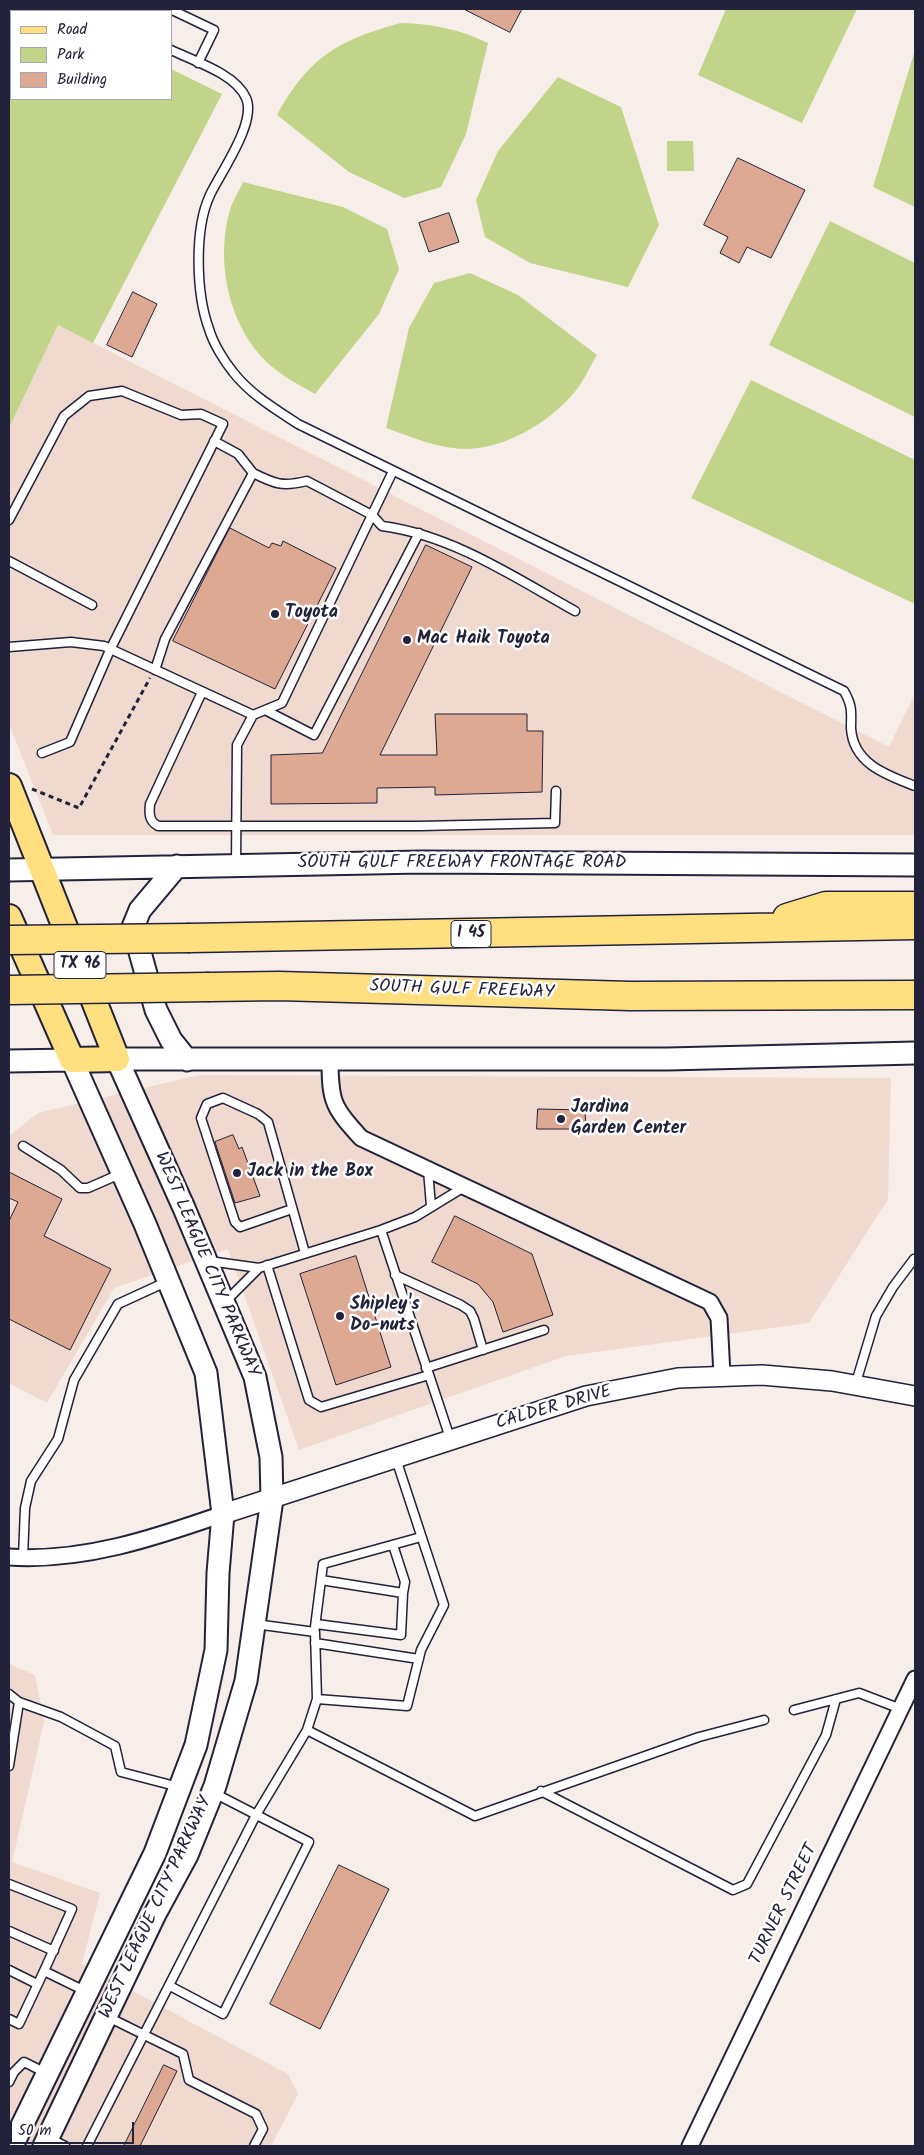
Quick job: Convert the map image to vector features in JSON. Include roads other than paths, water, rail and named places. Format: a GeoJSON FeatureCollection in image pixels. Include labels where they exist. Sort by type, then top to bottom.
{"type":"FeatureCollection","features":[{"type":"Feature","properties":{"kind":"highway"},"geometry":{"type":"LineString","coordinates":[[752,928],[826,906],[915,906]]}},
{"type":"Feature","properties":{"kind":"highway","name":"I 45"},"geometry":{"type":"LineString","coordinates":[[9,940],[915,925]]}},
{"type":"Feature","properties":{"kind":"highway","name":"SOUTH GULF FREEWAY"},"geometry":{"type":"LineString","coordinates":[[9,990],[279,986],[630,996],[915,995]]}},
{"type":"Feature","properties":{"kind":"highway"},"geometry":{"type":"LineString","coordinates":[[532,993],[685,1011],[915,1012]]}},
{"type":"Feature","properties":{"kind":"main road","name":"WEST LEAGUE CITY PARKWAY"},"geometry":{"type":"LineString","coordinates":[[19,787],[42,870],[117,1059],[207,1261],[255,1377],[271,1457],[272,1499],[246,1682],[212,1792],[187,1855],[154,1914],[106,2016],[53,2143]]}},
{"type":"Feature","properties":{"kind":"main road","name":"SOUTH GULF FREEWAY FRONTAGE ROAD"},"geometry":{"type":"LineString","coordinates":[[9,870],[236,864],[422,862],[915,865]]}},
{"type":"Feature","properties":{"kind":"main road"},"geometry":{"type":"LineString","coordinates":[[177,866],[140,910],[133,927],[156,1010],[171,1040],[187,1060]]}},
{"type":"Feature","properties":{"kind":"main road","name":"WEST LEAGUE CITY PARKWAY"},"geometry":{"type":"LineString","coordinates":[[9,917],[122,1173],[206,1373],[223,1514],[218,1573],[216,1650],[196,1745],[155,1853],[12,2146]]}},
{"type":"Feature","properties":{"kind":"main road"},"geometry":{"type":"LineString","coordinates":[[9,1061],[117,1059],[668,1059],[915,1053]]}},
{"type":"Feature","properties":{"kind":"street"},"geometry":{"type":"LineString","coordinates":[[330,1060],[330,1089],[337,1112],[361,1138],[710,1302],[719,1318],[722,1375]]}},
{"type":"Feature","properties":{"kind":"street","name":"CALDER DRIVE"},"geometry":{"type":"LineString","coordinates":[[223,1514],[586,1396],[678,1378],[722,1375],[782,1376],[832,1381],[915,1396]]}},
{"type":"Feature","properties":{"kind":"street"},"geometry":{"type":"LineString","coordinates":[[897,1394],[915,1410]]}},
{"type":"Feature","properties":{"kind":"street"},"geometry":{"type":"LineString","coordinates":[[16,1557],[79,1554],[152,1539],[223,1514]]}},
{"type":"Feature","properties":{"kind":"street","name":"TURNER STREET"},"geometry":{"type":"LineString","coordinates":[[690,2146],[915,1679]]}},
{"type":"Feature","properties":{"kind":"lane"},"geometry":{"type":"LineString","coordinates":[[170,9],[214,30],[198,63]]}},
{"type":"Feature","properties":{"kind":"lane"},"geometry":{"type":"LineString","coordinates":[[172,50],[230,78],[240,86],[247,99],[249,113],[243,132],[209,198],[200,237],[202,295],[208,329],[233,372],[262,400],[298,424],[844,692],[851,704],[851,728],[856,749],[875,770],[915,786]]}},
{"type":"Feature","properties":{"kind":"lane"},"geometry":{"type":"LineString","coordinates":[[9,520],[64,416],[89,396],[122,390],[181,415],[201,414],[223,424],[110,650],[70,742],[42,753]]}},
{"type":"Feature","properties":{"kind":"lane"},"geometry":{"type":"LineString","coordinates":[[214,442],[238,454],[253,473],[276,485],[292,485],[307,482],[372,515],[382,526],[407,529],[469,553],[575,611]]}},
{"type":"Feature","properties":{"kind":"lane"},"geometry":{"type":"LineString","coordinates":[[9,647],[71,642],[104,646],[252,715],[267,711],[282,704],[393,471]]}},
{"type":"Feature","properties":{"kind":"lane"},"geometry":{"type":"LineString","coordinates":[[155,670],[165,639],[253,473]]}},
{"type":"Feature","properties":{"kind":"lane"},"geometry":{"type":"LineString","coordinates":[[267,711],[314,735],[418,533]]}},
{"type":"Feature","properties":{"kind":"lane"},"geometry":{"type":"LineString","coordinates":[[9,561],[92,605]]}},
{"type":"Feature","properties":{"kind":"lane"},"geometry":{"type":"LineString","coordinates":[[202,692],[150,804],[149,816],[152,823],[158,826],[420,826],[555,823],[556,791]]}},
{"type":"Feature","properties":{"kind":"lane"},"geometry":{"type":"LineString","coordinates":[[236,864],[237,745],[252,715]]}},
{"type":"Feature","properties":{"kind":"lane"},"geometry":{"type":"LineString","coordinates":[[292,1209],[240,1227],[235,1222],[201,1118],[207,1104],[223,1098],[258,1114],[268,1122],[305,1254]]}},
{"type":"Feature","properties":{"kind":"lane"},"geometry":{"type":"LineString","coordinates":[[23,1146],[61,1170],[80,1188],[88,1188],[122,1173]]}},
{"type":"Feature","properties":{"kind":"lane"},"geometry":{"type":"LineString","coordinates":[[428,1170],[431,1206]]}},
{"type":"Feature","properties":{"kind":"lane"},"geometry":{"type":"LineString","coordinates":[[207,1261],[263,1267],[381,1230],[415,1217],[464,1187]]}},
{"type":"Feature","properties":{"kind":"lane"},"geometry":{"type":"LineString","coordinates":[[381,1230],[450,1441]]}},
{"type":"Feature","properties":{"kind":"lane"},"geometry":{"type":"LineString","coordinates":[[855,1386],[876,1316],[893,1288],[915,1259]]}},
{"type":"Feature","properties":{"kind":"lane"},"geometry":{"type":"LineString","coordinates":[[224,1302],[263,1267]]}},
{"type":"Feature","properties":{"kind":"lane"},"geometry":{"type":"LineString","coordinates":[[263,1267],[309,1400],[321,1407],[428,1372],[483,1350],[544,1330]]}},
{"type":"Feature","properties":{"kind":"lane"},"geometry":{"type":"LineString","coordinates":[[396,1275],[470,1311],[483,1350]]}},
{"type":"Feature","properties":{"kind":"lane"},"geometry":{"type":"LineString","coordinates":[[16,1557],[31,1481],[58,1439],[74,1380],[118,1304],[168,1282]]}},
{"type":"Feature","properties":{"kind":"lane"},"geometry":{"type":"LineString","coordinates":[[317,1699],[406,1706],[419,1658],[444,1605],[396,1459]]}},
{"type":"Feature","properties":{"kind":"lane"},"geometry":{"type":"LineString","coordinates":[[87,2146],[256,1814],[307,1730],[317,1699],[315,1628],[323,1564],[421,1537]]}},
{"type":"Feature","properties":{"kind":"lane"},"geometry":{"type":"LineString","coordinates":[[255,1624],[401,1635],[405,1582],[393,1545]]}},
{"type":"Feature","properties":{"kind":"lane"},"geometry":{"type":"LineString","coordinates":[[321,1580],[403,1593]]}},
{"type":"Feature","properties":{"kind":"lane"},"geometry":{"type":"LineString","coordinates":[[315,1643],[419,1658]]}},
{"type":"Feature","properties":{"kind":"lane"},"geometry":{"type":"LineString","coordinates":[[794,1710],[859,1693],[901,1709]]}},
{"type":"Feature","properties":{"kind":"lane"},"geometry":{"type":"LineString","coordinates":[[9,1694],[19,1702],[61,1717],[115,1746],[121,1772],[180,1787]]}},
{"type":"Feature","properties":{"kind":"lane"},"geometry":{"type":"LineString","coordinates":[[541,1791],[733,1890],[747,1884],[826,1736],[836,1699]]}},
{"type":"Feature","properties":{"kind":"lane"},"geometry":{"type":"LineString","coordinates":[[9,1766],[11,1739],[19,1702]]}},
{"type":"Feature","properties":{"kind":"lane"},"geometry":{"type":"LineString","coordinates":[[307,1730],[475,1816],[541,1791],[699,1737],[764,1720]]}},
{"type":"Feature","properties":{"kind":"lane"},"geometry":{"type":"LineString","coordinates":[[170,1986],[223,2014],[309,1842],[212,1792]]}},
{"type":"Feature","properties":{"kind":"lane"},"geometry":{"type":"LineString","coordinates":[[9,1884],[72,1908],[19,2024],[9,2020]]}},
{"type":"Feature","properties":{"kind":"lane"},"geometry":{"type":"LineString","coordinates":[[9,1931],[54,1951]]}},
{"type":"Feature","properties":{"kind":"lane"},"geometry":{"type":"LineString","coordinates":[[9,1970],[38,1984]]}},
{"type":"Feature","properties":{"kind":"lane"},"geometry":{"type":"LineString","coordinates":[[44,1970],[87,1992]]}},
{"type":"Feature","properties":{"kind":"lane"},"geometry":{"type":"LineString","coordinates":[[106,2016],[183,2054],[189,2080],[256,2114],[263,2129],[254,2146]]}},
{"type":"Feature","properties":{"kind":"lane"},"geometry":{"type":"LineString","coordinates":[[9,2082],[14,2072],[24,2062],[47,2074]]}},
{"type":"Feature","properties":{"kind":"place","name":"Toyota"},"geometry":{"type":"Point","coordinates":[275,614]}},
{"type":"Feature","properties":{"kind":"place","name":"Mac Haik Toyota"},"geometry":{"type":"Point","coordinates":[407,640]}},
{"type":"Feature","properties":{"kind":"place","name":"Jardina Garden Center"},"geometry":{"type":"Point","coordinates":[561,1119]}},
{"type":"Feature","properties":{"kind":"place","name":"Jack in the Box"},"geometry":{"type":"Point","coordinates":[237,1173]}},
{"type":"Feature","properties":{"kind":"place","name":"Shipley's Do-nuts"},"geometry":{"type":"Point","coordinates":[340,1316]}}]}
